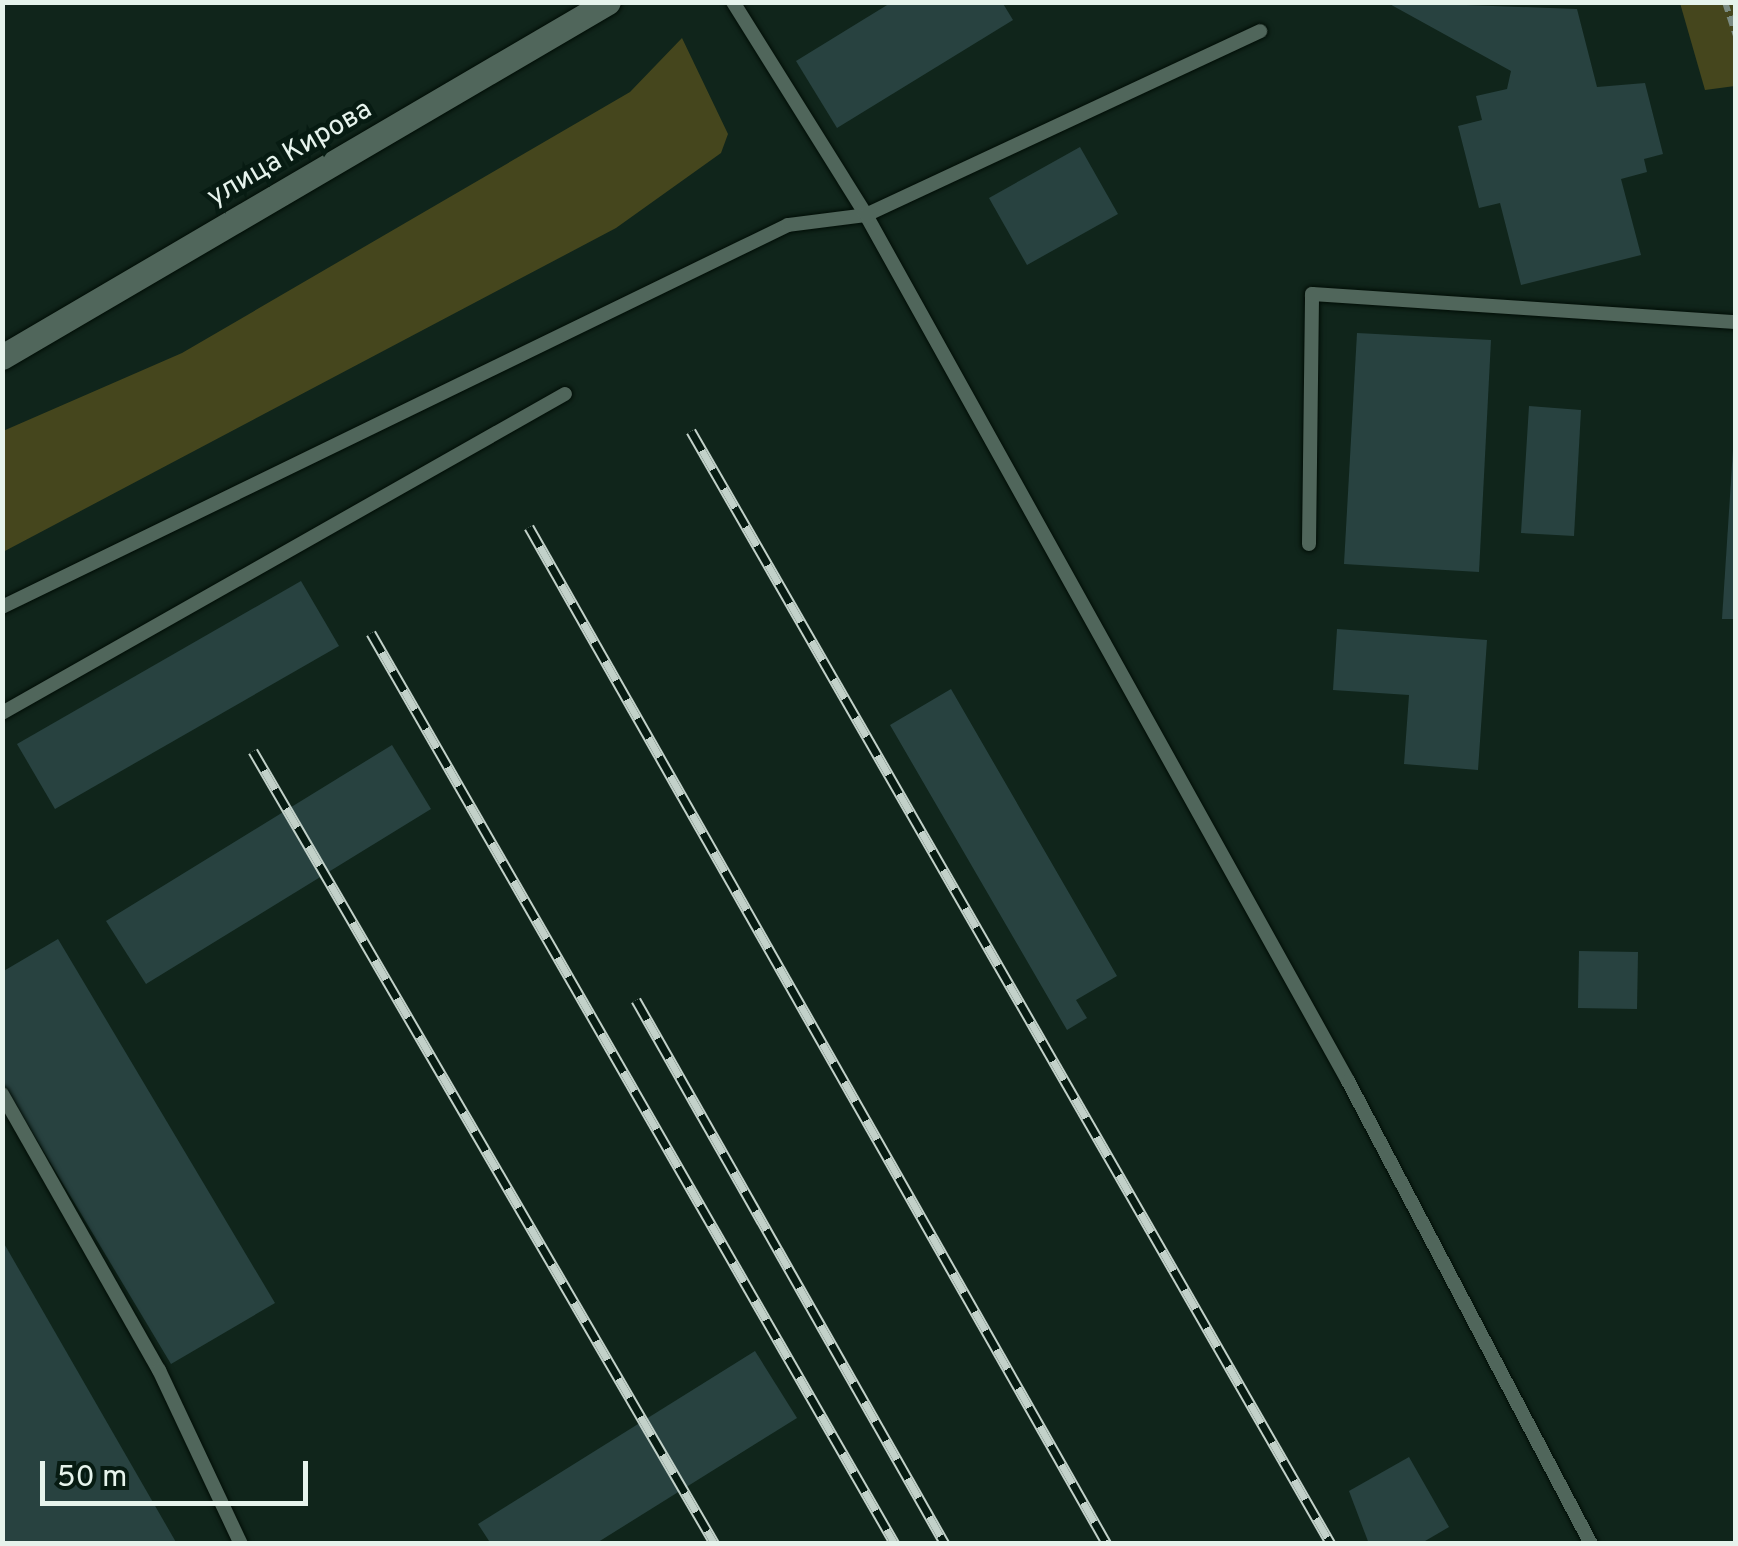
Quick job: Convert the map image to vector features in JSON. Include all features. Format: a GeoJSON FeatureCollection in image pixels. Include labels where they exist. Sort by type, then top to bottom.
{"type":"FeatureCollection","features":[{"type":"Feature","properties":{"kind":"main road","name":"улица Кирова"},"geometry":{"type":"LineString","coordinates":[[2,358],[608,2]]}},
{"type":"Feature","properties":{"kind":"lane"},"geometry":{"type":"LineString","coordinates":[[733,2],[866,215],[1348,1081],[1591,1544]]}},
{"type":"Feature","properties":{"kind":"lane"},"geometry":{"type":"LineString","coordinates":[[2,608],[788,225],[866,215],[1260,30]]}},
{"type":"Feature","properties":{"kind":"lane"},"geometry":{"type":"LineString","coordinates":[[1309,544],[1312,294],[1736,322]]}},
{"type":"Feature","properties":{"kind":"lane"},"geometry":{"type":"LineString","coordinates":[[2,713],[565,394]]}},
{"type":"Feature","properties":{"kind":"lane"},"geometry":{"type":"LineString","coordinates":[[2,1094],[159,1370],[241,1544]]}},
{"type":"Feature","properties":{"kind":"path"},"geometry":{"type":"LineString","coordinates":[[1725,2],[1736,36]]}},
{"type":"Feature","properties":{"kind":"shaded area"},"geometry":{"type":"Polygon","coordinates":[[[1680,3],[1735,3],[1735,86],[1705,90],[1680,3]]]}},
{"type":"Feature","properties":{"kind":"shaded area"},"geometry":{"type":"Polygon","coordinates":[[[682,38],[728,134],[721,153],[616,228],[3,552],[3,431],[182,353],[630,92],[682,38]]]}},
{"type":"Feature","properties":{"kind":"building"},"geometry":{"type":"Polygon","coordinates":[[[892,2],[1002,2],[1013,20],[837,128],[796,61],[892,2]]]}},
{"type":"Feature","properties":{"kind":"building"},"geometry":{"type":"Polygon","coordinates":[[[1386,2],[1577,9],[1597,87],[1645,83],[1663,154],[1644,159],[1647,172],[1621,179],[1641,255],[1521,285],[1500,203],[1479,208],[1458,126],[1482,120],[1476,96],[1507,89],[1511,71],[1386,2]]]}},
{"type":"Feature","properties":{"kind":"building"},"geometry":{"type":"Polygon","coordinates":[[[1080,147],[1118,214],[1027,265],[989,198],[1080,147]]]}},
{"type":"Feature","properties":{"kind":"building"},"geometry":{"type":"Polygon","coordinates":[[[1357,333],[1491,340],[1479,572],[1344,564],[1357,333]]]}},
{"type":"Feature","properties":{"kind":"building"},"geometry":{"type":"Polygon","coordinates":[[[1529,406],[1581,410],[1574,536],[1521,533],[1529,406]]]}},
{"type":"Feature","properties":{"kind":"building"},"geometry":{"type":"Polygon","coordinates":[[[1733,450],[1736,619],[1722,619],[1733,450]]]}},
{"type":"Feature","properties":{"kind":"building"},"geometry":{"type":"Polygon","coordinates":[[[301,581],[339,646],[55,809],[17,744],[301,581]]]}},
{"type":"Feature","properties":{"kind":"building"},"geometry":{"type":"Polygon","coordinates":[[[1337,629],[1487,640],[1478,770],[1404,764],[1409,695],[1333,690],[1337,629]]]}},
{"type":"Feature","properties":{"kind":"building"},"geometry":{"type":"Polygon","coordinates":[[[951,689],[1117,976],[1076,1000],[1087,1018],[1067,1030],[890,725],[951,689]]]}},
{"type":"Feature","properties":{"kind":"building"},"geometry":{"type":"Polygon","coordinates":[[[392,745],[431,809],[146,984],[106,921],[392,745]]]}},
{"type":"Feature","properties":{"kind":"building"},"geometry":{"type":"Polygon","coordinates":[[[58,939],[275,1303],[171,1364],[2,1082],[2,972],[58,939]]]}},
{"type":"Feature","properties":{"kind":"building"},"geometry":{"type":"Polygon","coordinates":[[[1579,951],[1638,952],[1637,1009],[1578,1008],[1579,951]]]}},
{"type":"Feature","properties":{"kind":"building"},"geometry":{"type":"Polygon","coordinates":[[[2,1240],[177,1544],[2,1544],[2,1240]]]}},
{"type":"Feature","properties":{"kind":"building"},"geometry":{"type":"Polygon","coordinates":[[[755,1351],[797,1418],[595,1544],[491,1544],[478,1524],[755,1351]]]}},
{"type":"Feature","properties":{"kind":"building"},"geometry":{"type":"Polygon","coordinates":[[[1409,1457],[1449,1527],[1420,1544],[1369,1544],[1349,1491],[1409,1457]]]}},
{"type":"Feature","properties":{"kind":"railway"},"geometry":{"type":"LineString","coordinates":[[691,431],[1331,1544]]}},
{"type":"Feature","properties":{"kind":"railway"},"geometry":{"type":"LineString","coordinates":[[529,527],[1107,1544]]}},
{"type":"Feature","properties":{"kind":"railway"},"geometry":{"type":"LineString","coordinates":[[371,633],[895,1544]]}},
{"type":"Feature","properties":{"kind":"railway"},"geometry":{"type":"LineString","coordinates":[[253,751],[715,1544]]}},
{"type":"Feature","properties":{"kind":"railway"},"geometry":{"type":"LineString","coordinates":[[636,1000],[945,1544]]}}]}
